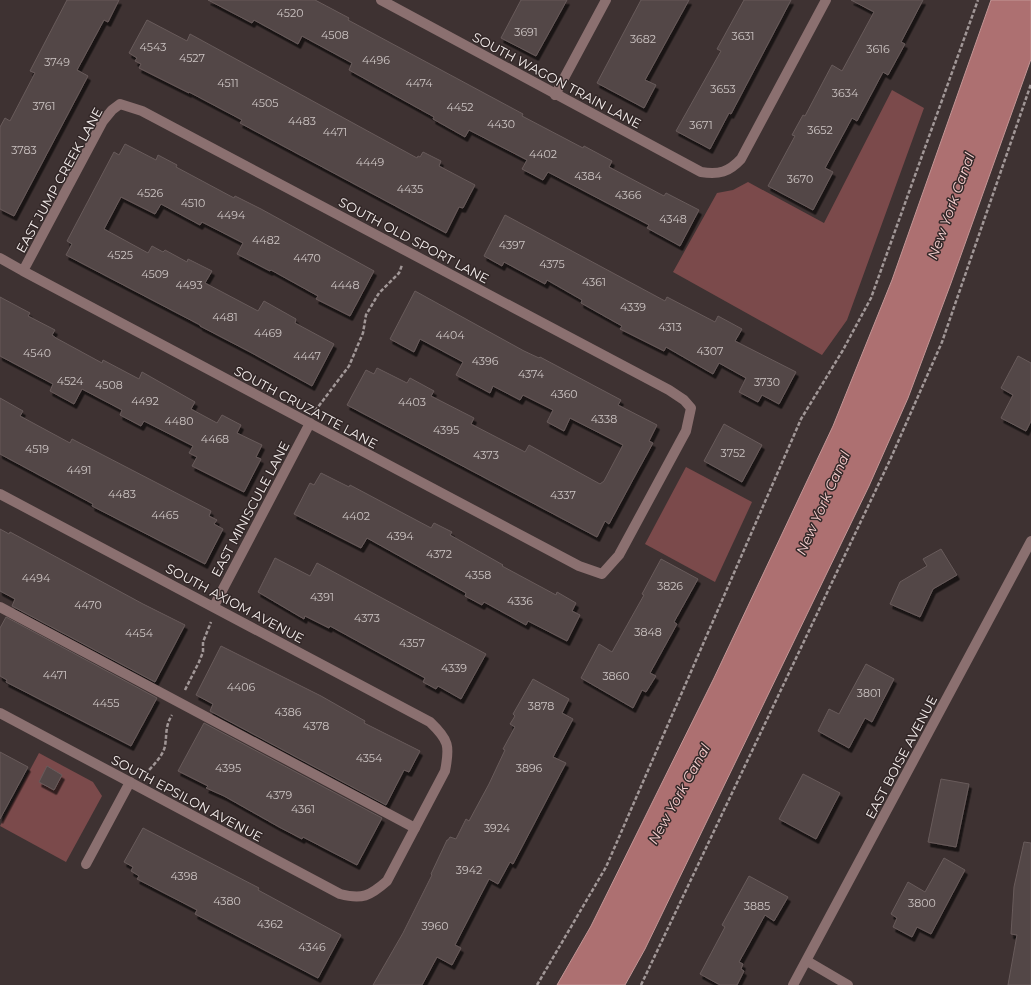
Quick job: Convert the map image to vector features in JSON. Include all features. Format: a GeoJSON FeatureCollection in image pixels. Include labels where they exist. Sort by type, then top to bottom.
{"type":"FeatureCollection","features":[{"type":"Feature","properties":{"kind":"street","name":"SOUTH WAGON TRAIN LANE"},"geometry":{"type":"LineString","coordinates":[[383,0],[701,172],[713,174],[725,172],[733,168],[741,159],[826,0]]}},
{"type":"Feature","properties":{"kind":"street"},"geometry":{"type":"LineString","coordinates":[[555,94],[606,0]]}},
{"type":"Feature","properties":{"kind":"street","name":"SOUTH OLD SPORT LANE"},"geometry":{"type":"LineString","coordinates":[[120,104],[142,111],[669,390],[684,400],[691,408],[686,431],[619,555],[602,574]]}},
{"type":"Feature","properties":{"kind":"street","name":"EAST JUMP CREEK LANE"},"geometry":{"type":"LineString","coordinates":[[23,271],[103,121],[112,110],[120,104]]}},
{"type":"Feature","properties":{"kind":"street","name":"SOUTH CRUZATTE LANE"},"geometry":{"type":"LineString","coordinates":[[0,258],[579,566],[602,574]]}},
{"type":"Feature","properties":{"kind":"street","name":"EAST MINISCULE LANE"},"geometry":{"type":"LineString","coordinates":[[214,606],[310,423]]}},
{"type":"Feature","properties":{"kind":"street","name":"SOUTH AXIOM AVENUE"},"geometry":{"type":"LineString","coordinates":[[0,494],[214,606],[430,722],[442,734],[448,745],[444,771],[415,828]]}},
{"type":"Feature","properties":{"kind":"street","name":"EAST BOISE AVENUE"},"geometry":{"type":"LineString","coordinates":[[793,985],[1031,541]]}},
{"type":"Feature","properties":{"kind":"street"},"geometry":{"type":"LineString","coordinates":[[0,607],[415,828]]}},
{"type":"Feature","properties":{"kind":"street","name":"SOUTH EPSILON AVENUE"},"geometry":{"type":"LineString","coordinates":[[0,713],[340,894],[351,897],[365,897],[387,881],[415,828]]}},
{"type":"Feature","properties":{"kind":"street"},"geometry":{"type":"LineString","coordinates":[[86,864],[130,782]]}},
{"type":"Feature","properties":{"kind":"street"},"geometry":{"type":"LineString","coordinates":[[807,961],[848,985]]}},
{"type":"Feature","properties":{"kind":"path"},"geometry":{"type":"LineString","coordinates":[[537,985],[606,867],[800,419],[843,350],[871,298],[978,0]]}},
{"type":"Feature","properties":{"kind":"path"},"geometry":{"type":"LineString","coordinates":[[641,985],[890,460],[942,342],[1031,84]]}},
{"type":"Feature","properties":{"kind":"path"},"geometry":{"type":"LineString","coordinates":[[310,423],[316,409],[349,366],[363,333],[366,315],[379,293],[399,273],[408,252]]}},
{"type":"Feature","properties":{"kind":"shaded area"},"geometry":{"type":"Polygon","coordinates":[[[892,90],[924,108],[847,320],[822,355],[673,272],[717,193],[733,190],[748,182],[824,223],[892,90]]]}},
{"type":"Feature","properties":{"kind":"shaded area"},"geometry":{"type":"Polygon","coordinates":[[[686,467],[752,502],[715,582],[645,544],[686,467]]]}},
{"type":"Feature","properties":{"kind":"shaded area"},"geometry":{"type":"Polygon","coordinates":[[[39,753],[93,782],[102,796],[66,862],[0,826],[39,753]]]}},
{"type":"Feature","properties":{"kind":"water","name":"New York Canal"},"geometry":{"type":"Polygon","coordinates":[[[991,0],[1031,0],[1031,59],[908,398],[869,486],[645,949],[625,985],[557,985],[591,926],[714,678],[833,426],[892,280],[991,0]]]}},
{"type":"Feature","properties":{"kind":"building"},"geometry":{"type":"Polygon","coordinates":[[[67,0],[119,0],[108,22],[104,20],[77,70],[88,76],[14,216],[0,209],[0,127],[5,118],[10,121],[35,73],[30,71],[67,0]]]}},
{"type":"Feature","properties":{"kind":"building"},"geometry":{"type":"Polygon","coordinates":[[[208,0],[315,0],[349,18],[348,20],[523,114],[522,116],[583,148],[584,146],[612,161],[609,167],[664,196],[666,193],[699,210],[680,246],[647,228],[649,225],[548,172],[543,180],[522,169],[527,160],[469,130],[465,137],[433,119],[434,117],[349,70],[352,63],[302,36],[298,44],[254,20],[252,23],[208,0]]]}},
{"type":"Feature","properties":{"kind":"building"},"geometry":{"type":"Polygon","coordinates":[[[521,0],[567,0],[536,56],[501,38],[521,0]]]}},
{"type":"Feature","properties":{"kind":"building"},"geometry":{"type":"Polygon","coordinates":[[[641,0],[689,0],[645,80],[656,85],[644,108],[597,83],[641,0]]]}},
{"type":"Feature","properties":{"kind":"building"},"geometry":{"type":"Polygon","coordinates":[[[744,0],[791,0],[731,114],[729,113],[710,149],[676,131],[721,51],[717,49],[744,0]]]}},
{"type":"Feature","properties":{"kind":"building"},"geometry":{"type":"Polygon","coordinates":[[[851,0],[923,0],[901,42],[905,44],[888,75],[883,72],[857,121],[852,118],[825,168],[833,172],[813,210],[768,186],[795,136],[792,135],[803,115],[805,116],[832,65],[842,71],[874,12],[851,0]]]}},
{"type":"Feature","properties":{"kind":"building"},"geometry":{"type":"Polygon","coordinates":[[[147,20],[187,41],[190,34],[417,158],[418,156],[420,157],[423,152],[441,161],[439,166],[475,185],[463,208],[459,207],[446,233],[240,123],[242,120],[139,68],[141,64],[135,61],[137,58],[129,53],[147,20]]]}},
{"type":"Feature","properties":{"kind":"building"},"geometry":{"type":"Polygon","coordinates":[[[125,144],[156,160],[158,155],[177,165],[176,167],[234,198],[235,196],[261,209],[374,271],[350,316],[316,299],[318,296],[271,270],[270,271],[237,254],[243,243],[202,222],[200,225],[161,204],[155,214],[121,197],[104,229],[148,253],[152,246],[163,252],[165,250],[187,262],[188,259],[212,271],[205,283],[258,311],[264,301],[296,319],[295,323],[334,344],[312,386],[66,255],[72,244],[67,241],[114,152],[119,155],[125,144]]]}},
{"type":"Feature","properties":{"kind":"building"},"geometry":{"type":"Polygon","coordinates":[[[505,215],[665,301],[667,297],[715,322],[718,316],[742,329],[735,341],[796,372],[779,404],[762,395],[758,402],[739,392],[746,378],[719,363],[713,374],[666,347],[664,351],[620,329],[622,326],[581,303],[582,300],[547,280],[545,284],[504,262],[502,266],[484,256],[505,215]]]}},
{"type":"Feature","properties":{"kind":"building"},"geometry":{"type":"Polygon","coordinates":[[[415,291],[524,351],[539,358],[540,357],[621,400],[618,405],[657,425],[649,441],[653,443],[609,524],[605,521],[597,537],[347,405],[366,370],[374,374],[377,368],[407,383],[410,378],[434,391],[431,396],[474,418],[471,424],[525,452],[529,445],[600,484],[604,481],[623,445],[570,418],[564,431],[547,422],[553,410],[523,395],[520,400],[493,386],[490,393],[456,375],[463,362],[420,339],[414,352],[390,339],[415,291]]]}},
{"type":"Feature","properties":{"kind":"building"},"geometry":{"type":"Polygon","coordinates":[[[0,297],[30,313],[28,316],[55,330],[52,335],[56,338],[102,363],[103,360],[139,379],[142,372],[195,402],[191,409],[217,423],[222,415],[241,425],[237,433],[262,445],[256,457],[261,459],[244,492],[192,466],[197,457],[189,453],[193,446],[144,421],[141,426],[120,415],[122,410],[82,389],[74,404],[50,391],[53,384],[0,356],[0,297]]]}},
{"type":"Feature","properties":{"kind":"building"},"geometry":{"type":"Polygon","coordinates":[[[1018,356],[1031,363],[1031,421],[1026,431],[1001,418],[1013,395],[1001,388],[1018,356]]]}},
{"type":"Feature","properties":{"kind":"building"},"geometry":{"type":"Polygon","coordinates":[[[0,398],[23,411],[20,416],[70,443],[72,439],[211,511],[209,516],[217,520],[214,524],[223,529],[205,564],[92,506],[93,504],[0,454],[0,398]]]}},
{"type":"Feature","properties":{"kind":"building"},"geometry":{"type":"Polygon","coordinates":[[[724,424],[762,445],[742,482],[704,461],[724,424]]]}},
{"type":"Feature","properties":{"kind":"building"},"geometry":{"type":"Polygon","coordinates":[[[321,473],[349,487],[350,485],[431,528],[434,523],[452,532],[450,535],[503,565],[502,566],[556,595],[557,592],[576,603],[572,611],[580,615],[567,641],[528,621],[526,625],[484,602],[482,605],[465,596],[466,593],[367,538],[361,548],[294,514],[310,483],[314,485],[321,473]]]}},
{"type":"Feature","properties":{"kind":"building"},"geometry":{"type":"Polygon","coordinates":[[[0,529],[9,534],[10,532],[185,625],[155,682],[12,606],[15,599],[0,591],[0,529]]]}},
{"type":"Feature","properties":{"kind":"building"},"geometry":{"type":"Polygon","coordinates":[[[941,549],[957,575],[933,589],[920,617],[890,604],[900,582],[927,566],[923,559],[941,549]]]}},
{"type":"Feature","properties":{"kind":"building"},"geometry":{"type":"Polygon","coordinates":[[[275,558],[310,576],[317,563],[486,654],[461,699],[438,686],[436,689],[423,682],[425,678],[330,626],[329,628],[305,616],[304,619],[258,592],[275,558]]]}},
{"type":"Feature","properties":{"kind":"building"},"geometry":{"type":"Polygon","coordinates":[[[661,559],[698,579],[674,622],[677,624],[650,673],[656,676],[646,692],[642,690],[633,708],[581,678],[599,644],[612,652],[644,595],[642,594],[661,559]]]}},
{"type":"Feature","properties":{"kind":"building"},"geometry":{"type":"Polygon","coordinates":[[[6,617],[157,698],[131,746],[6,682],[7,680],[0,676],[0,628],[6,617]]]}},
{"type":"Feature","properties":{"kind":"building"},"geometry":{"type":"Polygon","coordinates":[[[221,646],[321,696],[365,721],[364,723],[420,751],[409,772],[404,770],[386,805],[210,711],[213,704],[196,695],[221,646]]]}},
{"type":"Feature","properties":{"kind":"building"},"geometry":{"type":"Polygon","coordinates":[[[866,664],[894,679],[872,722],[865,718],[849,748],[818,731],[829,709],[839,714],[866,664]]]}},
{"type":"Feature","properties":{"kind":"building"},"geometry":{"type":"Polygon","coordinates":[[[533,679],[569,699],[562,713],[573,719],[553,757],[566,763],[513,864],[510,862],[498,884],[489,879],[455,945],[461,948],[452,965],[437,957],[422,985],[373,985],[403,933],[432,875],[431,874],[447,840],[450,837],[456,839],[466,819],[469,821],[489,784],[505,750],[503,749],[515,727],[510,724],[515,716],[513,714],[533,679]]]}},
{"type":"Feature","properties":{"kind":"building"},"geometry":{"type":"Polygon","coordinates":[[[204,723],[382,818],[357,865],[303,837],[302,839],[279,827],[224,796],[206,788],[208,786],[178,771],[204,723]]]}},
{"type":"Feature","properties":{"kind":"building"},"geometry":{"type":"Polygon","coordinates":[[[0,752],[28,767],[0,819],[0,752]]]}},
{"type":"Feature","properties":{"kind":"building"},"geometry":{"type":"Polygon","coordinates":[[[47,766],[62,775],[54,790],[39,782],[47,766]]]}},
{"type":"Feature","properties":{"kind":"building"},"geometry":{"type":"Polygon","coordinates":[[[803,774],[840,793],[816,839],[779,819],[803,774]]]}},
{"type":"Feature","properties":{"kind":"building"},"geometry":{"type":"Polygon","coordinates":[[[941,779],[969,784],[956,847],[928,842],[941,779]]]}},
{"type":"Feature","properties":{"kind":"building"},"geometry":{"type":"Polygon","coordinates":[[[143,828],[259,888],[258,890],[341,935],[318,978],[195,914],[197,910],[137,879],[139,876],[131,871],[133,867],[124,862],[143,828]]]}},
{"type":"Feature","properties":{"kind":"building"},"geometry":{"type":"Polygon","coordinates":[[[1024,842],[1031,843],[1031,985],[1008,985],[1017,935],[1011,934],[1014,887],[1024,842]]]}},
{"type":"Feature","properties":{"kind":"building"},"geometry":{"type":"Polygon","coordinates":[[[944,858],[965,870],[931,934],[917,927],[912,937],[893,927],[897,918],[891,914],[908,882],[925,892],[944,858]]]}},
{"type":"Feature","properties":{"kind":"building"},"geometry":{"type":"Polygon","coordinates":[[[749,876],[788,897],[774,921],[765,915],[739,962],[743,964],[741,969],[744,971],[737,985],[720,985],[700,974],[725,927],[722,925],[749,876]]]}}]}
